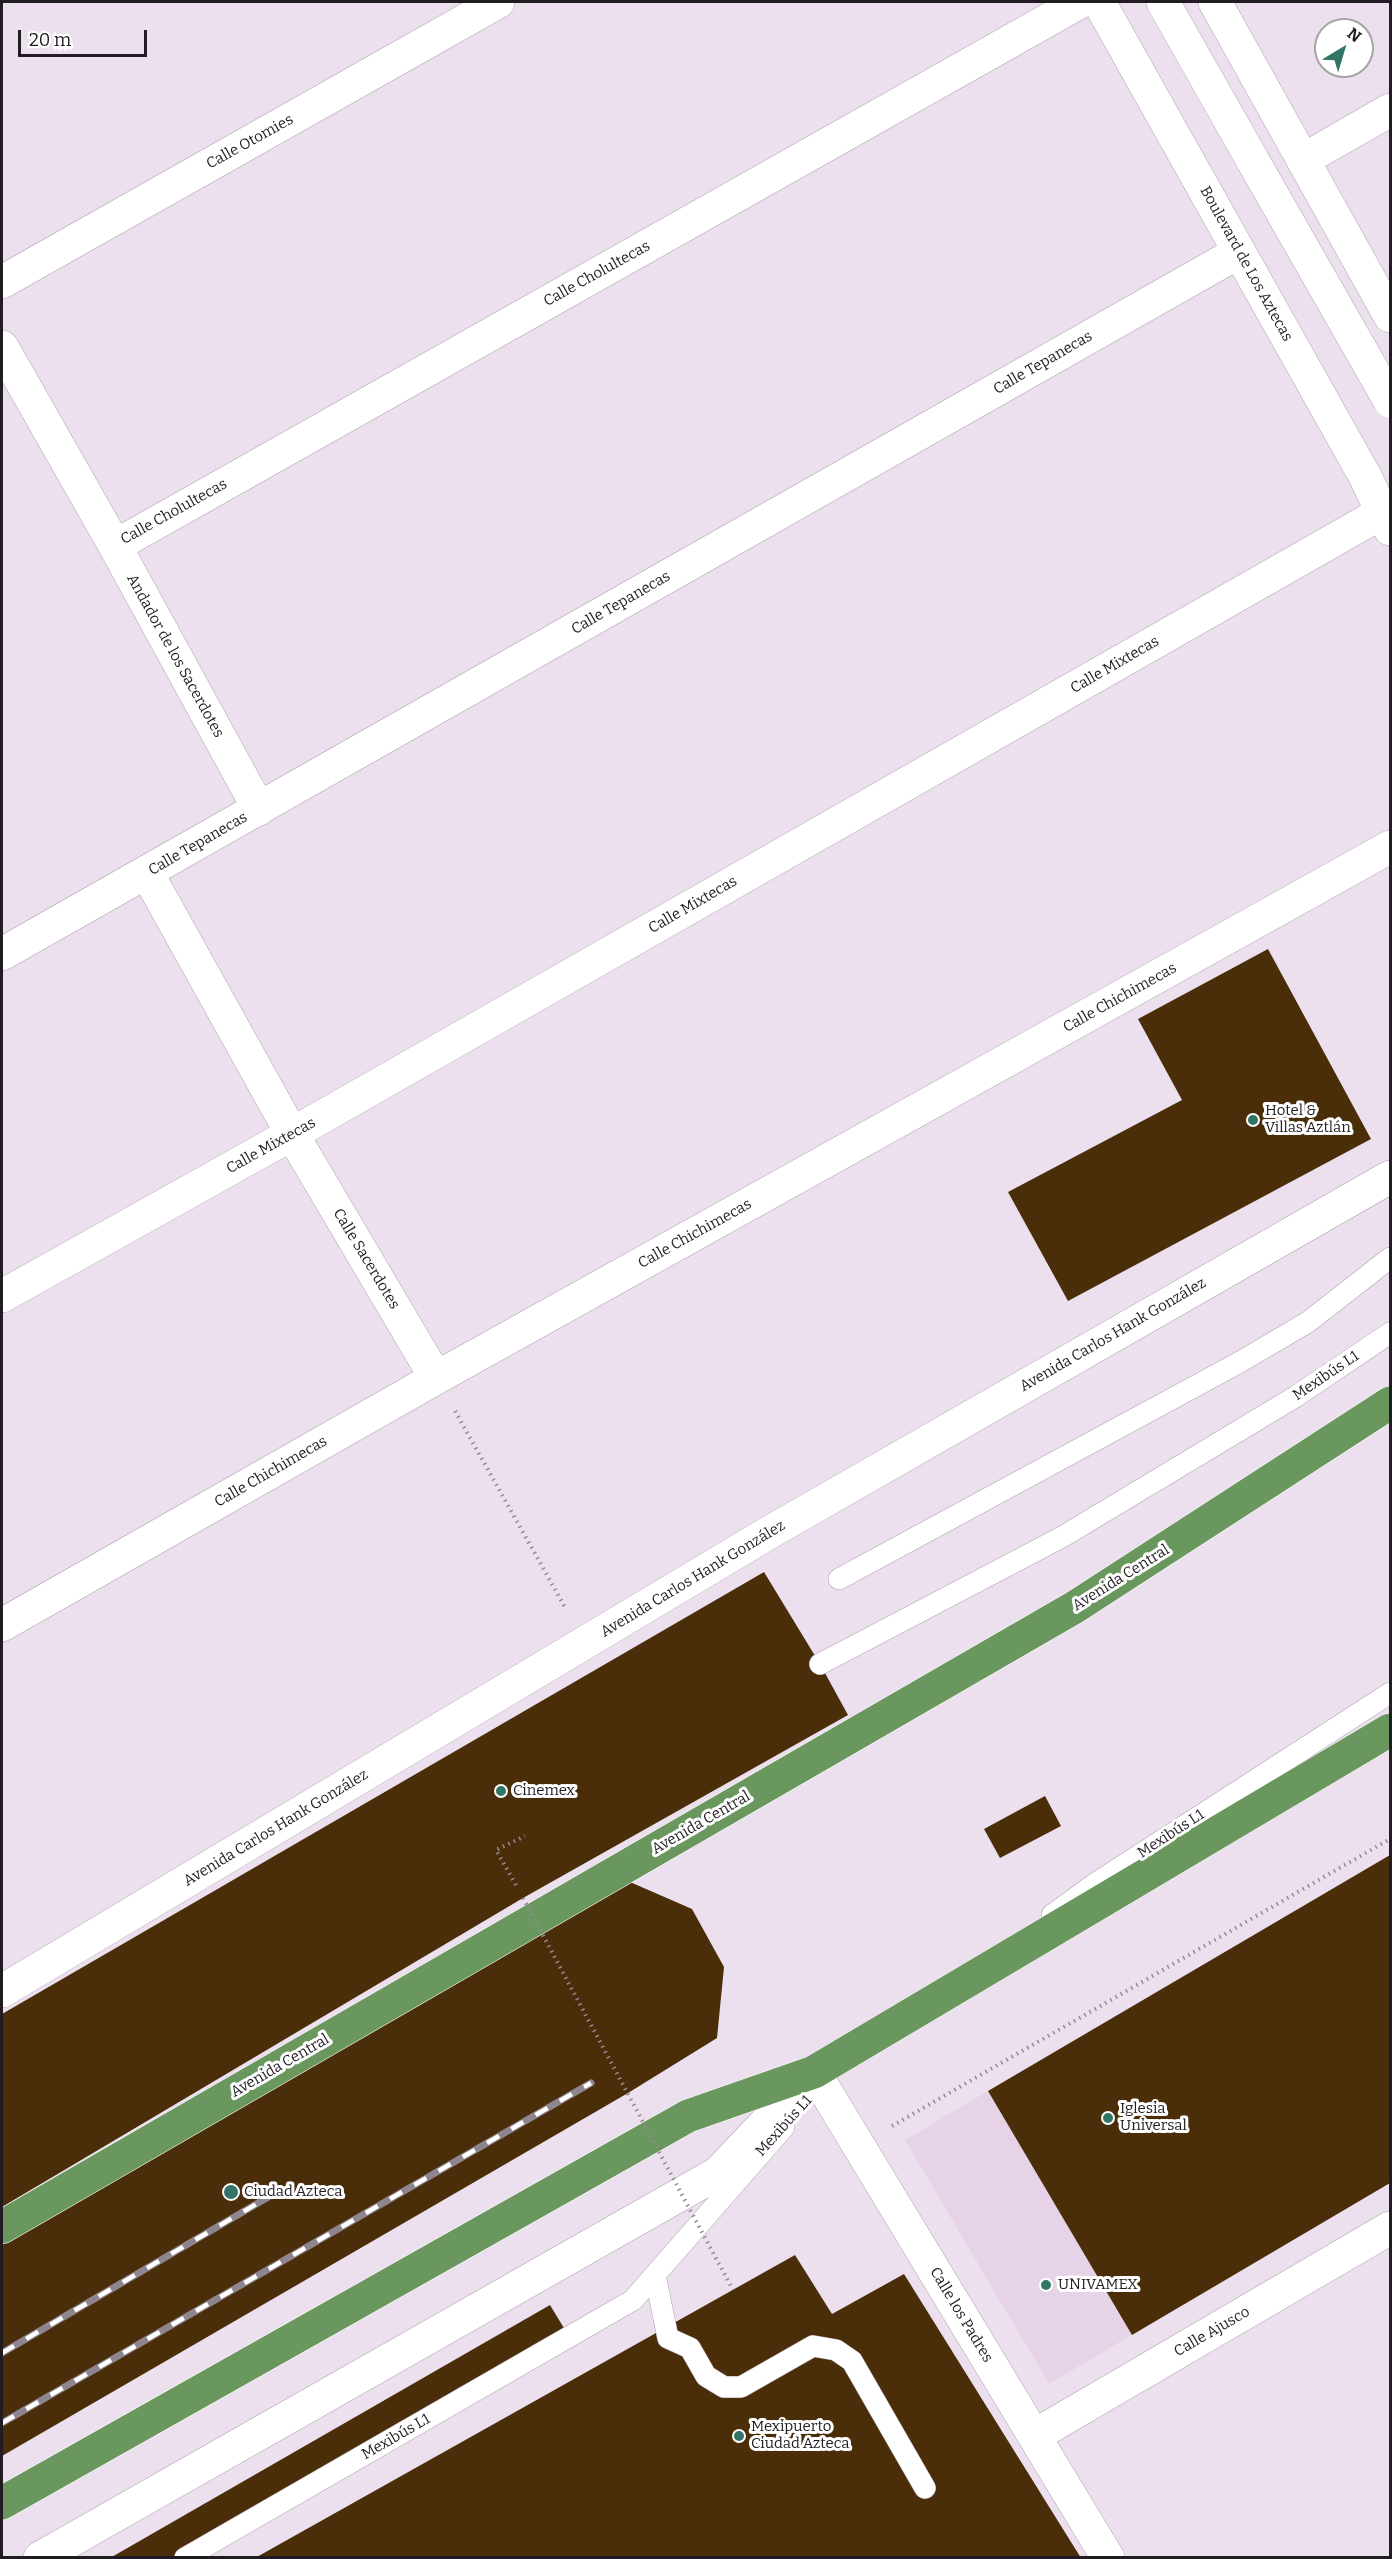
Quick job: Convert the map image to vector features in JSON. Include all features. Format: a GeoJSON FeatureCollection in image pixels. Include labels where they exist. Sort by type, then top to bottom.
{"type":"FeatureCollection","features":[{"type":"Feature","properties":{"kind":"highway","name":"Avenida Central"},"geometry":{"type":"LineString","coordinates":[[2,2227],[1075,1607],[1390,1403]]}},
{"type":"Feature","properties":{"kind":"highway"},"geometry":{"type":"LineString","coordinates":[[2,2503],[688,2116],[818,2078],[937,1999],[1390,1730]]}},
{"type":"Feature","properties":{"kind":"street","name":"Calle Otomies"},"geometry":{"type":"LineString","coordinates":[[2,282],[498,2]]}},
{"type":"Feature","properties":{"kind":"street","name":"Calle Cholultecas"},"geometry":{"type":"LineString","coordinates":[[115,546],[1080,2]]}},
{"type":"Feature","properties":{"kind":"street","name":"Boulevard de Los Aztecas"},"geometry":{"type":"LineString","coordinates":[[1099,2],[1366,477],[1387,521]]}},
{"type":"Feature","properties":{"kind":"street"},"geometry":{"type":"LineString","coordinates":[[1163,2],[1390,401]]}},
{"type":"Feature","properties":{"kind":"street"},"geometry":{"type":"LineString","coordinates":[[1215,2],[1390,316]]}},
{"type":"Feature","properties":{"kind":"street"},"geometry":{"type":"LineString","coordinates":[[1304,160],[1390,110]]}},
{"type":"Feature","properties":{"kind":"street","name":"Calle Tepanecas"},"geometry":{"type":"LineString","coordinates":[[5,945],[147,873],[1239,252]]}},
{"type":"Feature","properties":{"kind":"street","name":"Andador de los Sacerdotes"},"geometry":{"type":"LineString","coordinates":[[2,347],[115,546],[259,809]]}},
{"type":"Feature","properties":{"kind":"street","name":"Calle Mixtecas"},"geometry":{"type":"LineString","coordinates":[[2,1296],[1387,521]]}},
{"type":"Feature","properties":{"kind":"street","name":"Calle Chichimecas"},"geometry":{"type":"LineString","coordinates":[[2,1625],[436,1378],[1390,847]]}},
{"type":"Feature","properties":{"kind":"street","name":"Calle Sacerdotes"},"geometry":{"type":"LineString","coordinates":[[147,873],[292,1134],[436,1378]]}},
{"type":"Feature","properties":{"kind":"street","name":"Avenida Carlos Hank González"},"geometry":{"type":"LineString","coordinates":[[2,1991],[770,1532],[1390,1177]]}},
{"type":"Feature","properties":{"kind":"street"},"geometry":{"type":"LineString","coordinates":[[40,2558],[718,2173],[818,2078]]}},
{"type":"Feature","properties":{"kind":"street","name":"Calle los Padres"},"geometry":{"type":"LineString","coordinates":[[818,2078],[1108,2558]]}},
{"type":"Feature","properties":{"kind":"street","name":"Calle Ajusco"},"geometry":{"type":"LineString","coordinates":[[1034,2436],[1390,2228]]}},
{"type":"Feature","properties":{"kind":"lane"},"geometry":{"type":"LineString","coordinates":[[839,1579],[1240,1362],[1308,1322],[1390,1258]]}},
{"type":"Feature","properties":{"kind":"lane","name":"Mexibús L1"},"geometry":{"type":"LineString","coordinates":[[820,1664],[1062,1537],[1295,1397],[1390,1333]]}},
{"type":"Feature","properties":{"kind":"lane","name":"Mexibús L1"},"geometry":{"type":"LineString","coordinates":[[937,1999],[1096,1883],[1390,1693]]}},
{"type":"Feature","properties":{"kind":"lane","name":"Mexibús L1"},"geometry":{"type":"LineString","coordinates":[[185,2558],[633,2300],[818,2078]]}},
{"type":"Feature","properties":{"kind":"lane"},"geometry":{"type":"LineString","coordinates":[[655,2275],[668,2338],[690,2348],[706,2376],[724,2387],[741,2387],[813,2346],[836,2350],[852,2361],[925,2488]]}},
{"type":"Feature","properties":{"kind":"path"},"geometry":{"type":"LineString","coordinates":[[436,1378],[586,1643]]}},
{"type":"Feature","properties":{"kind":"path"},"geometry":{"type":"LineString","coordinates":[[525,1836],[496,1850],[733,2290]]}},
{"type":"Feature","properties":{"kind":"path"},"geometry":{"type":"LineString","coordinates":[[883,2131],[1390,1839]]}},
{"type":"Feature","properties":{"kind":"shaded area","name":"UNIVAMEX"},"geometry":{"type":"Polygon","coordinates":[[[988,2091],[1132,2335],[1049,2384],[905,2140],[988,2091]]]}},
{"type":"Feature","properties":{"kind":"building","name":"Hotel & Villas Aztlán"},"geometry":{"type":"Polygon","coordinates":[[[1268,949],[1371,1139],[1068,1301],[1008,1192],[1182,1100],[1138,1019],[1268,949]]]}},
{"type":"Feature","properties":{"kind":"building"},"geometry":{"type":"Polygon","coordinates":[[[764,1572],[848,1715],[523,1898],[2,2207],[2,2014],[764,1572]]]}},
{"type":"Feature","properties":{"kind":"building"},"geometry":{"type":"Polygon","coordinates":[[[1045,1796],[1061,1826],[1000,1858],[984,1829],[1045,1796]]]}},
{"type":"Feature","properties":{"kind":"building"},"geometry":{"type":"Polygon","coordinates":[[[1390,1855],[1390,2183],[1132,2335],[988,2091],[1390,1855]]]}},
{"type":"Feature","properties":{"kind":"building","name":"Ciudad Azteca"},"geometry":{"type":"Polygon","coordinates":[[[630,1882],[692,1909],[724,1967],[717,2038],[628,2093],[2,2456],[2,2245],[630,1882]]]}},
{"type":"Feature","properties":{"kind":"building","name":"Mexipuerto Ciudad Azteca"},"geometry":{"type":"Polygon","coordinates":[[[795,2255],[832,2314],[904,2274],[1081,2558],[255,2558],[795,2255]]]}},
{"type":"Feature","properties":{"kind":"building"},"geometry":{"type":"Polygon","coordinates":[[[550,2305],[570,2338],[185,2558],[110,2558],[550,2305]]]}},
{"type":"Feature","properties":{"kind":"railway"},"geometry":{"type":"LineString","coordinates":[[2,2423],[591,2083]]}},
{"type":"Feature","properties":{"kind":"railway"},"geometry":{"type":"LineString","coordinates":[[2,2353],[270,2196]]}},
{"type":"Feature","properties":{"kind":"place","name":"Hotel & Villas Aztlán"},"geometry":{"type":"Point","coordinates":[1253,1120]}},
{"type":"Feature","properties":{"kind":"place","name":"Cinemex"},"geometry":{"type":"Point","coordinates":[501,1791]}},
{"type":"Feature","properties":{"kind":"place","name":"Iglesia Universal"},"geometry":{"type":"Point","coordinates":[1108,2118]}},
{"type":"Feature","properties":{"kind":"place","name":"Ciudad Azteca"},"geometry":{"type":"Point","coordinates":[231,2192]}},
{"type":"Feature","properties":{"kind":"place","name":"UNIVAMEX"},"geometry":{"type":"Point","coordinates":[1046,2285]}},
{"type":"Feature","properties":{"kind":"place","name":"Mexipuerto Ciudad Azteca"},"geometry":{"type":"Point","coordinates":[739,2436]}}]}
